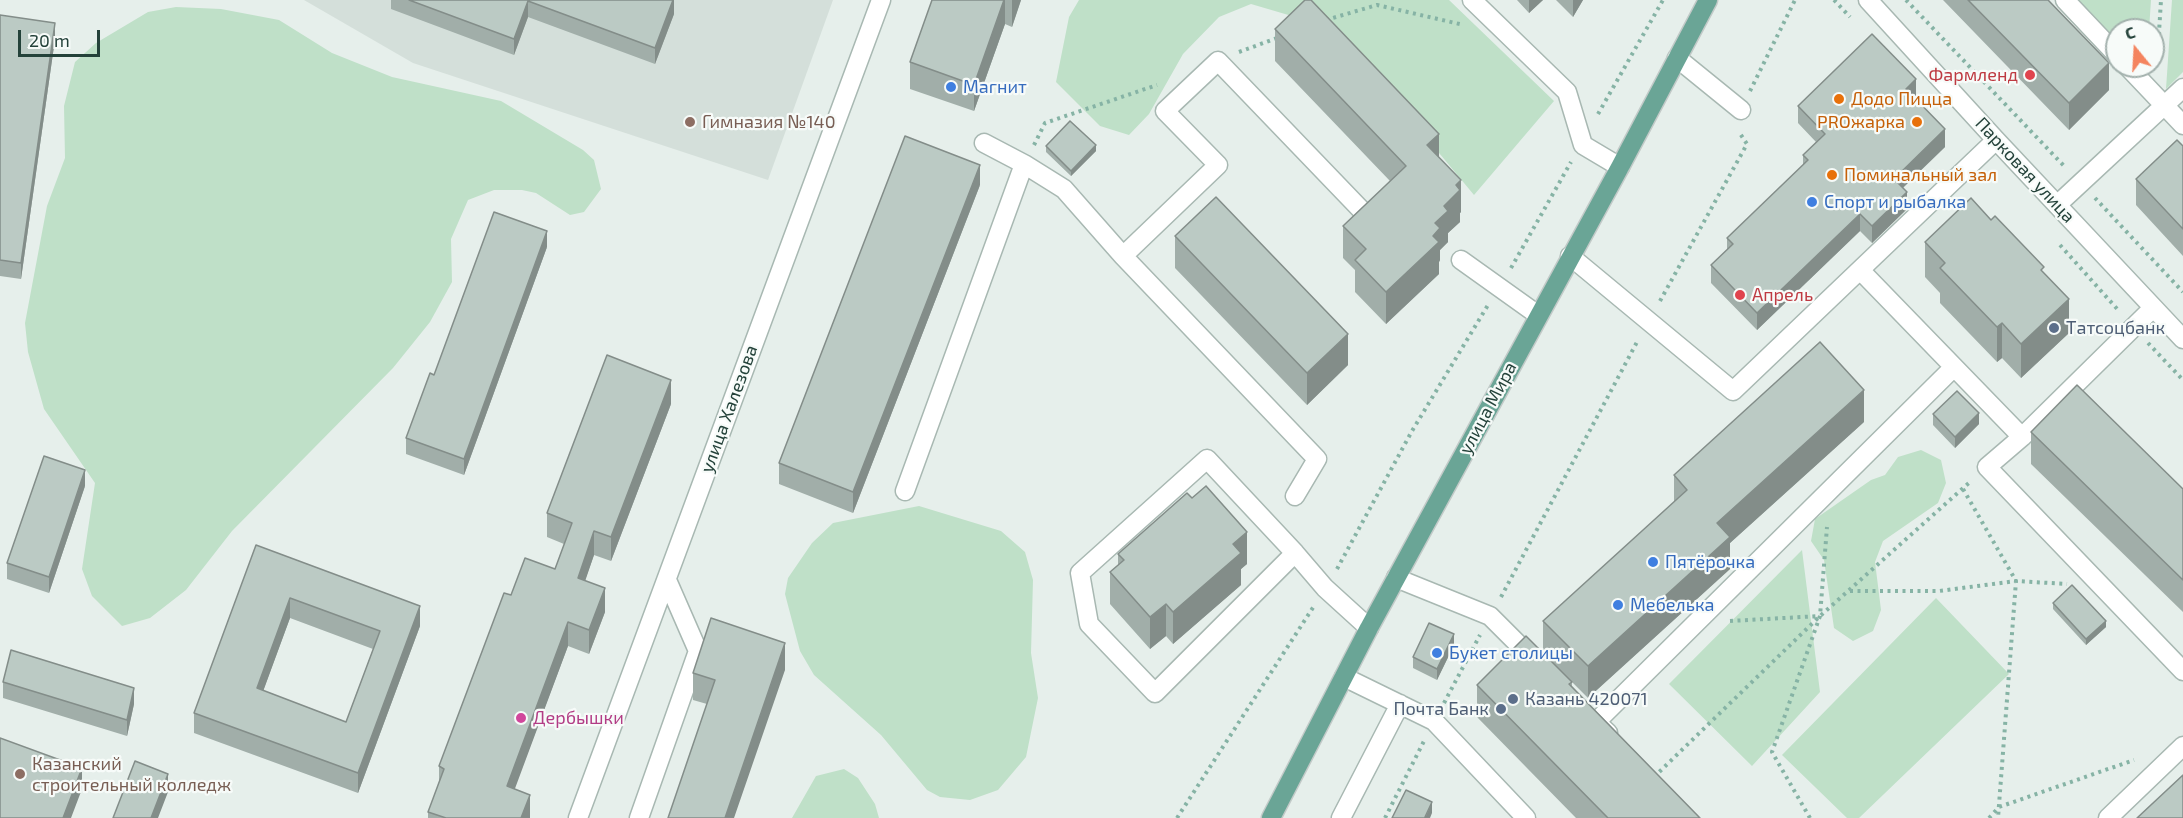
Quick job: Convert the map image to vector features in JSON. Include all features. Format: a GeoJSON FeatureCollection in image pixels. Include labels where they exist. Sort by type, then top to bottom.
{"type":"FeatureCollection","features":[{"type":"Feature","properties":{"kind":"main road","name":"улица Мира"},"geometry":{"type":"LineString","coordinates":[[1271,818],[1369,628],[1620,167],[1708,0]]}},
{"type":"Feature","properties":{"kind":"street","name":"улица Халезова"},"geometry":{"type":"LineString","coordinates":[[578,818],[881,0]]}},
{"type":"Feature","properties":{"kind":"street"},"geometry":{"type":"LineString","coordinates":[[1472,0],[1567,92],[1583,145],[1620,167]]}},
{"type":"Feature","properties":{"kind":"street","name":"Парковая улица"},"geometry":{"type":"LineString","coordinates":[[1868,0],[2183,339]]}},
{"type":"Feature","properties":{"kind":"street"},"geometry":{"type":"LineString","coordinates":[[2065,0],[2105,42]]}},
{"type":"Feature","properties":{"kind":"street"},"geometry":{"type":"LineString","coordinates":[[1677,58],[1741,111]]}},
{"type":"Feature","properties":{"kind":"street"},"geometry":{"type":"LineString","coordinates":[[1123,256],[1218,165],[1165,111],[1218,61],[1368,217]]}},
{"type":"Feature","properties":{"kind":"street"},"geometry":{"type":"LineString","coordinates":[[2138,78],[2183,125]]}},
{"type":"Feature","properties":{"kind":"street"},"geometry":{"type":"LineString","coordinates":[[2057,205],[2183,88]]}},
{"type":"Feature","properties":{"kind":"street"},"geometry":{"type":"LineString","coordinates":[[1570,256],[1733,391],[1996,140]]}},
{"type":"Feature","properties":{"kind":"street"},"geometry":{"type":"LineString","coordinates":[[984,143],[1064,189],[1123,256],[1317,459],[1295,496]]}},
{"type":"Feature","properties":{"kind":"street"},"geometry":{"type":"LineString","coordinates":[[905,491],[1024,164]]}},
{"type":"Feature","properties":{"kind":"street"},"geometry":{"type":"LineString","coordinates":[[1461,260],[1538,315]]}},
{"type":"Feature","properties":{"kind":"street"},"geometry":{"type":"LineString","coordinates":[[1860,270],[2022,437]]}},
{"type":"Feature","properties":{"kind":"street"},"geometry":{"type":"LineString","coordinates":[[2152,308],[2022,437],[1987,466],[2183,671]]}},
{"type":"Feature","properties":{"kind":"street"},"geometry":{"type":"LineString","coordinates":[[1621,746],[1592,718],[1696,622],[1954,367]]}},
{"type":"Feature","properties":{"kind":"street"},"geometry":{"type":"LineString","coordinates":[[1295,553],[1155,693],[1089,624],[1080,573],[1207,459],[1295,553],[1325,588],[1369,628]]}},
{"type":"Feature","properties":{"kind":"street"},"geometry":{"type":"LineString","coordinates":[[1396,578],[1490,616],[1547,673]]}},
{"type":"Feature","properties":{"kind":"street"},"geometry":{"type":"LineString","coordinates":[[639,818],[698,651],[666,580]]}},
{"type":"Feature","properties":{"kind":"street"},"geometry":{"type":"LineString","coordinates":[[1344,677],[1434,721],[1526,818]]}},
{"type":"Feature","properties":{"kind":"street"},"geometry":{"type":"LineString","coordinates":[[1341,818],[1400,704]]}},
{"type":"Feature","properties":{"kind":"street"},"geometry":{"type":"LineString","coordinates":[[2108,818],[2183,746]]}},
{"type":"Feature","properties":{"kind":"path"},"geometry":{"type":"LineString","coordinates":[[1177,818],[1325,588],[1412,431],[1499,287],[1663,0]]}},
{"type":"Feature","properties":{"kind":"path"},"geometry":{"type":"LineString","coordinates":[[1385,818],[1490,616],[1649,320],[1747,144],[1734,125],[1795,0]]}},
{"type":"Feature","properties":{"kind":"path"},"geometry":{"type":"LineString","coordinates":[[1906,0],[2183,292]]}},
{"type":"Feature","properties":{"kind":"path"},"geometry":{"type":"LineString","coordinates":[[2161,0],[2157,65],[2164,105]]}},
{"type":"Feature","properties":{"kind":"path"},"geometry":{"type":"LineString","coordinates":[[1319,22],[1377,4],[1465,25]]}},
{"type":"Feature","properties":{"kind":"path"},"geometry":{"type":"LineString","coordinates":[[1218,61],[1287,34]]}},
{"type":"Feature","properties":{"kind":"path"},"geometry":{"type":"LineString","coordinates":[[1024,164],[1045,123],[1164,82]]}},
{"type":"Feature","properties":{"kind":"path"},"geometry":{"type":"LineString","coordinates":[[1654,778],[1820,616],[1987,466]]}},
{"type":"Feature","properties":{"kind":"path"},"geometry":{"type":"LineString","coordinates":[[1963,489],[2016,580],[1998,818]]}},
{"type":"Feature","properties":{"kind":"path"},"geometry":{"type":"LineString","coordinates":[[1810,818],[1772,752],[1820,616],[1829,490]]}},
{"type":"Feature","properties":{"kind":"path"},"geometry":{"type":"LineString","coordinates":[[1850,591],[1939,591],[2016,580],[2102,587]]}},
{"type":"Feature","properties":{"kind":"path"},"geometry":{"type":"LineString","coordinates":[[1696,622],[1820,616]]}},
{"type":"Feature","properties":{"kind":"path"},"geometry":{"type":"LineString","coordinates":[[1989,818],[1999,807],[2140,758]]}},
{"type":"Feature","properties":{"kind":"shaded area","name":"Гимназия №140"},"geometry":{"type":"Polygon","coordinates":[[[304,0],[833,0],[768,180],[413,63],[304,0]]]}},
{"type":"Feature","properties":{"kind":"green space"},"geometry":{"type":"Polygon","coordinates":[[[1079,0],[1449,0],[1554,101],[1474,195],[1336,29],[1251,4],[1219,17],[1183,54],[1149,114],[1129,135],[1100,126],[1056,82],[1069,17],[1079,0]]]}},
{"type":"Feature","properties":{"kind":"green space"},"geometry":{"type":"Polygon","coordinates":[[[2072,0],[2151,0],[2150,18],[2105,18],[2105,37],[2072,0]]]}},
{"type":"Feature","properties":{"kind":"green space"},"geometry":{"type":"Polygon","coordinates":[[[2172,0],[2183,0],[2183,72],[2166,89],[2172,0]]]}},
{"type":"Feature","properties":{"kind":"green space"},"geometry":{"type":"Polygon","coordinates":[[[176,7],[221,9],[279,20],[332,53],[392,77],[501,101],[583,150],[594,160],[601,189],[584,212],[570,215],[536,193],[522,190],[494,190],[468,200],[451,239],[452,282],[430,322],[393,368],[232,531],[186,590],[150,618],[122,626],[92,596],[82,569],[95,483],[44,409],[28,352],[25,323],[47,206],[65,158],[64,106],[75,62],[96,43],[148,12],[176,7]]]}},
{"type":"Feature","properties":{"kind":"green space"},"geometry":{"type":"Polygon","coordinates":[[[1921,450],[1941,460],[1946,483],[1938,503],[1883,541],[1875,562],[1881,610],[1873,631],[1853,641],[1834,628],[1824,560],[1811,541],[1815,519],[1871,480],[1885,475],[1898,457],[1921,450]]]}},
{"type":"Feature","properties":{"kind":"green space"},"geometry":{"type":"Polygon","coordinates":[[[919,506],[1001,531],[1025,552],[1033,580],[1031,653],[1038,698],[1026,757],[998,790],[970,800],[940,797],[927,790],[881,735],[814,675],[800,651],[785,594],[788,578],[812,543],[833,523],[919,506]]]}},
{"type":"Feature","properties":{"kind":"green space"},"geometry":{"type":"Polygon","coordinates":[[[1802,550],[1820,692],[1752,766],[1669,684],[1802,550]]]}},
{"type":"Feature","properties":{"kind":"green space"},"geometry":{"type":"Polygon","coordinates":[[[1936,598],[2009,674],[1859,818],[1847,818],[1782,755],[1936,598]]]}},
{"type":"Feature","properties":{"kind":"green space"},"geometry":{"type":"Polygon","coordinates":[[[844,769],[858,778],[875,804],[879,818],[792,818],[816,776],[844,769]]]}},
{"type":"Feature","properties":{"kind":"building"},"geometry":{"type":"Polygon","coordinates":[[[409,0],[673,0],[655,48],[528,1],[514,39],[409,0]]]}},
{"type":"Feature","properties":{"kind":"building"},"geometry":{"type":"Polygon","coordinates":[[[932,0],[1004,0],[974,85],[910,62],[932,0]]]}},
{"type":"Feature","properties":{"kind":"building"},"geometry":{"type":"Polygon","coordinates":[[[1305,0],[1311,0],[1439,134],[1427,145],[1461,180],[1456,185],[1460,190],[1444,206],[1448,211],[1435,223],[1440,228],[1433,236],[1439,242],[1386,292],[1355,260],[1366,249],[1343,226],[1406,166],[1275,29],[1305,0]]]}},
{"type":"Feature","properties":{"kind":"building"},"geometry":{"type":"Polygon","coordinates":[[[1968,0],[2048,0],[2105,59],[2105,67],[2069,103],[1968,0]]]}},
{"type":"Feature","properties":{"kind":"building"},"geometry":{"type":"Polygon","coordinates":[[[0,15],[55,23],[21,263],[0,260],[0,15]]]}},
{"type":"Feature","properties":{"kind":"building"},"geometry":{"type":"Polygon","coordinates":[[[1872,34],[1916,79],[1906,89],[1945,129],[1894,179],[1907,192],[1872,226],[1860,214],[1757,313],[1711,265],[1733,244],[1727,238],[1808,160],[1803,155],[1825,134],[1798,106],[1872,34]]]}},
{"type":"Feature","properties":{"kind":"building"},"geometry":{"type":"Polygon","coordinates":[[[1070,121],[1096,145],[1071,171],[1046,146],[1070,121]]]}},
{"type":"Feature","properties":{"kind":"building"},"geometry":{"type":"Polygon","coordinates":[[[905,136],[980,165],[853,492],[779,463],[905,136]]]}},
{"type":"Feature","properties":{"kind":"building"},"geometry":{"type":"Polygon","coordinates":[[[2177,140],[2183,146],[2183,229],[2136,179],[2177,140]]]}},
{"type":"Feature","properties":{"kind":"building"},"geometry":{"type":"Polygon","coordinates":[[[1216,197],[1348,334],[1307,373],[1175,236],[1216,197]]]}},
{"type":"Feature","properties":{"kind":"building"},"geometry":{"type":"Polygon","coordinates":[[[1971,198],[1991,220],[1995,216],[2044,267],[2041,270],[2069,299],[2021,344],[2002,323],[1997,327],[1940,268],[1945,263],[1925,242],[1971,198]]]}},
{"type":"Feature","properties":{"kind":"building"},"geometry":{"type":"Polygon","coordinates":[[[494,212],[547,231],[464,459],[406,438],[430,373],[434,375],[494,212]]]}},
{"type":"Feature","properties":{"kind":"building"},"geometry":{"type":"Polygon","coordinates":[[[1820,342],[1864,390],[1717,523],[1730,537],[1588,666],[1543,621],[1687,490],[1674,475],[1820,342]]]}},
{"type":"Feature","properties":{"kind":"building"},"geometry":{"type":"Polygon","coordinates":[[[607,355],[671,380],[611,537],[594,531],[578,578],[605,588],[589,630],[568,622],[507,786],[530,795],[521,818],[446,818],[428,812],[444,769],[439,766],[504,593],[511,595],[525,558],[555,569],[572,523],[547,513],[607,355]]]}},
{"type":"Feature","properties":{"kind":"building"},"geometry":{"type":"Polygon","coordinates":[[[2077,385],[2183,489],[2183,580],[2031,432],[2077,385]]]}},
{"type":"Feature","properties":{"kind":"building"},"geometry":{"type":"Polygon","coordinates":[[[1957,391],[1979,413],[1955,437],[1933,414],[1957,391]]]}},
{"type":"Feature","properties":{"kind":"building"},"geometry":{"type":"Polygon","coordinates":[[[44,456],[85,470],[49,577],[7,563],[44,456]]]}},
{"type":"Feature","properties":{"kind":"building"},"geometry":{"type":"Polygon","coordinates":[[[1206,486],[1247,532],[1233,544],[1241,553],[1173,612],[1166,604],[1150,617],[1110,572],[1124,560],[1118,554],[1187,493],[1192,498],[1206,486]]]}},
{"type":"Feature","properties":{"kind":"building"},"geometry":{"type":"Polygon","coordinates":[[[256,545],[420,606],[358,773],[194,713],[256,545]],[[290,598],[257,688],[346,722],[380,631],[290,598]]]}},
{"type":"Feature","properties":{"kind":"building"},"geometry":{"type":"Polygon","coordinates":[[[2072,585],[2106,621],[2086,639],[2053,603],[2072,585]]]}},
{"type":"Feature","properties":{"kind":"building"},"geometry":{"type":"Polygon","coordinates":[[[711,618],[785,643],[725,818],[668,818],[715,680],[693,673],[711,618]]]}},
{"type":"Feature","properties":{"kind":"building"},"geometry":{"type":"Polygon","coordinates":[[[1429,623],[1454,634],[1437,669],[1413,657],[1429,623]]]}},
{"type":"Feature","properties":{"kind":"building"},"geometry":{"type":"Polygon","coordinates":[[[1526,636],[1572,682],[1569,684],[1700,818],[1608,818],[1477,685],[1526,636]]]}},
{"type":"Feature","properties":{"kind":"building"},"geometry":{"type":"Polygon","coordinates":[[[11,650],[134,688],[127,720],[3,682],[11,650]]]}},
{"type":"Feature","properties":{"kind":"building","name":"Казанский строительный колледж"},"geometry":{"type":"Polygon","coordinates":[[[0,738],[82,768],[63,818],[0,818],[0,738]]]}},
{"type":"Feature","properties":{"kind":"building"},"geometry":{"type":"Polygon","coordinates":[[[135,761],[168,774],[151,818],[113,818],[135,761]]]}},
{"type":"Feature","properties":{"kind":"building"},"geometry":{"type":"Polygon","coordinates":[[[2183,775],[2183,818],[2137,818],[2183,775]]]}},
{"type":"Feature","properties":{"kind":"building"},"geometry":{"type":"Polygon","coordinates":[[[1406,790],[1432,802],[1425,817],[1427,818],[1392,818],[1406,790]]]}},
{"type":"Feature","properties":{"kind":"place","name":"Фармленд"},"geometry":{"type":"Point","coordinates":[2030,75]}},
{"type":"Feature","properties":{"kind":"place","name":"Магнит"},"geometry":{"type":"Point","coordinates":[951,87]}},
{"type":"Feature","properties":{"kind":"place","name":"Додо Пицца"},"geometry":{"type":"Point","coordinates":[1839,99]}},
{"type":"Feature","properties":{"kind":"place","name":"Гимназия №140"},"geometry":{"type":"Point","coordinates":[690,122]}},
{"type":"Feature","properties":{"kind":"place","name":"PROжарка"},"geometry":{"type":"Point","coordinates":[1917,122]}},
{"type":"Feature","properties":{"kind":"place","name":"Поминальный зал"},"geometry":{"type":"Point","coordinates":[1832,175]}},
{"type":"Feature","properties":{"kind":"place","name":"Спорт и рыбалка"},"geometry":{"type":"Point","coordinates":[1812,202]}},
{"type":"Feature","properties":{"kind":"place","name":"Апрель"},"geometry":{"type":"Point","coordinates":[1740,295]}},
{"type":"Feature","properties":{"kind":"place","name":"Татсоцбанк"},"geometry":{"type":"Point","coordinates":[2054,328]}},
{"type":"Feature","properties":{"kind":"place","name":"Пятёрочка"},"geometry":{"type":"Point","coordinates":[1653,562]}},
{"type":"Feature","properties":{"kind":"place","name":"Мебелька"},"geometry":{"type":"Point","coordinates":[1618,605]}},
{"type":"Feature","properties":{"kind":"place","name":"Букет столицы"},"geometry":{"type":"Point","coordinates":[1437,653]}},
{"type":"Feature","properties":{"kind":"place","name":"Казань 420071"},"geometry":{"type":"Point","coordinates":[1513,699]}},
{"type":"Feature","properties":{"kind":"place","name":"Почта Банк"},"geometry":{"type":"Point","coordinates":[1501,709]}},
{"type":"Feature","properties":{"kind":"place","name":"Дербышки"},"geometry":{"type":"Point","coordinates":[521,718]}},
{"type":"Feature","properties":{"kind":"place","name":"Казанский строительный колледж"},"geometry":{"type":"Point","coordinates":[20,774]}}]}
